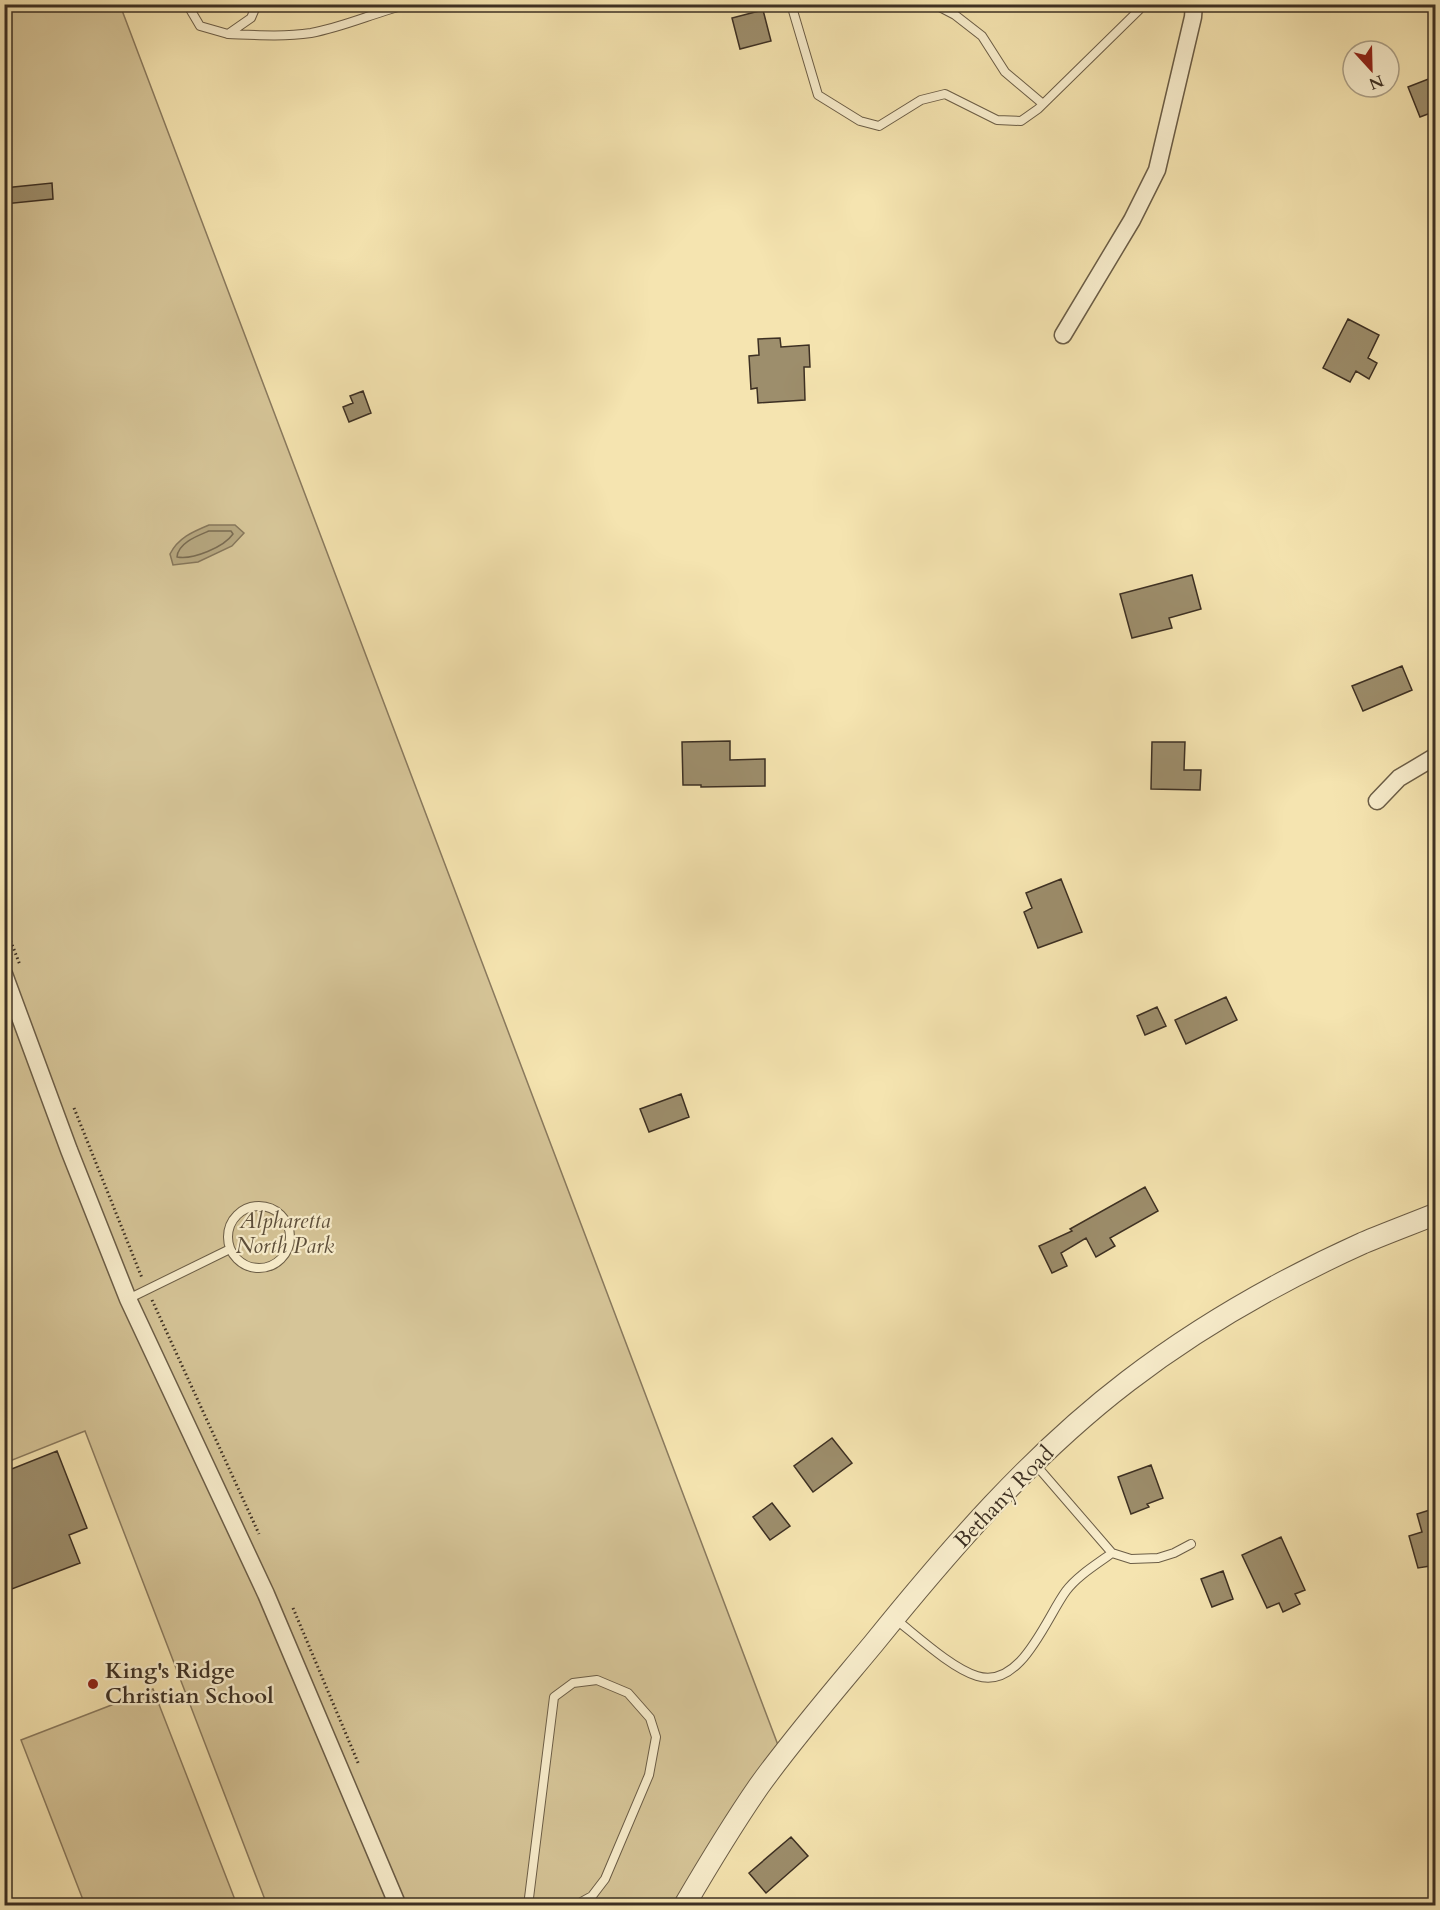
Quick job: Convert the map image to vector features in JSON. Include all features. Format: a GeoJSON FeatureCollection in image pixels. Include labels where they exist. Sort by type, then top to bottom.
{"type":"FeatureCollection","features":[{"type":"Feature","properties":{"kind":"street"},"geometry":{"type":"LineString","coordinates":[[1063,335],[1132,220],[1157,170],[1193,17],[1194,4]]}},
{"type":"Feature","properties":{"kind":"street"},"geometry":{"type":"LineString","coordinates":[[1377,801],[1399,778],[1436,756]]}},
{"type":"Feature","properties":{"kind":"street"},"geometry":{"type":"LineString","coordinates":[[4,975],[69,1150],[128,1299],[266,1594],[398,1905]]}},
{"type":"Feature","properties":{"kind":"street","name":"Bethany Road"},"geometry":{"type":"LineString","coordinates":[[684,1905],[722,1840],[796,1737],[936,1567],[1035,1463],[1076,1425],[1129,1381],[1237,1308],[1363,1243],[1436,1214]]}},
{"type":"Feature","properties":{"kind":"lane"},"geometry":{"type":"LineString","coordinates":[[187,4],[200,26],[228,34],[276,36],[310,33],[332,28],[409,4]]}},
{"type":"Feature","properties":{"kind":"lane"},"geometry":{"type":"LineString","coordinates":[[228,34],[251,18],[257,4]]}},
{"type":"Feature","properties":{"kind":"lane"},"geometry":{"type":"LineString","coordinates":[[791,4],[818,95],[860,121],[879,126],[921,100],[945,94],[997,120],[1021,121],[1043,104],[1138,9],[1140,4]]}},
{"type":"Feature","properties":{"kind":"lane"},"geometry":{"type":"LineString","coordinates":[[934,4],[955,15],[982,36],[1005,72],[1043,104]]}},
{"type":"Feature","properties":{"kind":"lane"},"geometry":{"type":"LineString","coordinates":[[252,1206],[263,1206],[273,1210],[282,1216],[288,1225],[290,1236],[288,1246],[284,1256],[276,1263],[257,1268],[240,1263],[230,1249],[228,1241],[230,1225],[234,1217],[252,1206]]}},
{"type":"Feature","properties":{"kind":"lane"},"geometry":{"type":"LineString","coordinates":[[128,1299],[230,1249]]}},
{"type":"Feature","properties":{"kind":"lane"},"geometry":{"type":"LineString","coordinates":[[1035,1463],[1112,1553],[1131,1558],[1158,1558],[1191,1544]]}},
{"type":"Feature","properties":{"kind":"lane"},"geometry":{"type":"LineString","coordinates":[[894,1618],[944,1657],[967,1671],[984,1678],[994,1678],[1012,1669],[1028,1651],[1068,1588],[1112,1553]]}},
{"type":"Feature","properties":{"kind":"lane"},"geometry":{"type":"LineString","coordinates":[[528,1905],[554,1697],[573,1683],[597,1680],[628,1693],[651,1718],[656,1737],[648,1775],[605,1879],[592,1896],[574,1905]]}},
{"type":"Feature","properties":{"kind":"path"},"geometry":{"type":"LineString","coordinates":[[4,924],[20,966]]}},
{"type":"Feature","properties":{"kind":"path"},"geometry":{"type":"LineString","coordinates":[[73,1105],[147,1290],[262,1540]]}},
{"type":"Feature","properties":{"kind":"path"},"geometry":{"type":"LineString","coordinates":[[291,1605],[359,1765]]}},
{"type":"Feature","properties":{"kind":"green space","name":"Alpharetta North Park"},"geometry":{"type":"Polygon","coordinates":[[[4,5],[120,5],[781,1753],[687,1905],[267,1905],[85,1431],[5,1463],[4,5]]]}},
{"type":"Feature","properties":{"kind":"green space"},"geometry":{"type":"Polygon","coordinates":[[[153,1689],[237,1905],[85,1905],[21,1740],[153,1689]]]}},
{"type":"Feature","properties":{"kind":"water"},"geometry":{"type":"Polygon","coordinates":[[[209,525],[235,525],[244,533],[232,546],[198,562],[173,565],[170,554],[177,544],[191,533],[209,525]]]}},
{"type":"Feature","properties":{"kind":"building"},"geometry":{"type":"Polygon","coordinates":[[[763,10],[771,41],[740,49],[732,18],[763,10]]]}},
{"type":"Feature","properties":{"kind":"building"},"geometry":{"type":"Polygon","coordinates":[[[1436,76],[1436,111],[1420,117],[1408,87],[1436,76]]]}},
{"type":"Feature","properties":{"kind":"building"},"geometry":{"type":"Polygon","coordinates":[[[52,183],[53,199],[4,204],[4,188],[52,183]]]}},
{"type":"Feature","properties":{"kind":"building"},"geometry":{"type":"Polygon","coordinates":[[[1348,319],[1379,335],[1368,358],[1377,363],[1369,379],[1356,371],[1350,382],[1323,368],[1348,319]]]}},
{"type":"Feature","properties":{"kind":"building"},"geometry":{"type":"Polygon","coordinates":[[[780,338],[781,347],[809,345],[810,367],[804,367],[805,400],[758,403],[757,388],[751,389],[749,356],[759,355],[758,339],[780,338]]]}},
{"type":"Feature","properties":{"kind":"building"},"geometry":{"type":"Polygon","coordinates":[[[363,391],[371,413],[349,422],[343,407],[353,403],[350,396],[363,391]]]}},
{"type":"Feature","properties":{"kind":"building"},"geometry":{"type":"Polygon","coordinates":[[[1192,575],[1201,609],[1169,618],[1172,628],[1132,638],[1120,594],[1192,575]]]}},
{"type":"Feature","properties":{"kind":"building"},"geometry":{"type":"Polygon","coordinates":[[[1402,666],[1412,690],[1363,711],[1352,686],[1402,666]]]}},
{"type":"Feature","properties":{"kind":"building"},"geometry":{"type":"Polygon","coordinates":[[[730,741],[730,760],[765,759],[765,786],[683,785],[682,742],[730,741]]]}},
{"type":"Feature","properties":{"kind":"building"},"geometry":{"type":"Polygon","coordinates":[[[1152,742],[1185,742],[1184,770],[1201,770],[1200,790],[1151,789],[1152,742]]]}},
{"type":"Feature","properties":{"kind":"building"},"geometry":{"type":"Polygon","coordinates":[[[1061,879],[1082,932],[1038,948],[1024,912],[1032,908],[1026,893],[1061,879]]]}},
{"type":"Feature","properties":{"kind":"building"},"geometry":{"type":"Polygon","coordinates":[[[1226,997],[1237,1020],[1186,1044],[1175,1020],[1226,997]]]}},
{"type":"Feature","properties":{"kind":"building"},"geometry":{"type":"Polygon","coordinates":[[[1157,1007],[1166,1026],[1145,1035],[1137,1016],[1157,1007]]]}},
{"type":"Feature","properties":{"kind":"building"},"geometry":{"type":"Polygon","coordinates":[[[681,1094],[689,1117],[649,1132],[640,1109],[681,1094]]]}},
{"type":"Feature","properties":{"kind":"building"},"geometry":{"type":"Polygon","coordinates":[[[1145,1187],[1158,1211],[1110,1238],[1115,1246],[1096,1257],[1086,1238],[1061,1253],[1067,1266],[1052,1273],[1039,1246],[1072,1231],[1070,1229],[1145,1187]]]}},
{"type":"Feature","properties":{"kind":"building"},"geometry":{"type":"Polygon","coordinates":[[[832,1438],[852,1463],[813,1492],[794,1466],[832,1438]]]}},
{"type":"Feature","properties":{"kind":"building"},"geometry":{"type":"Polygon","coordinates":[[[57,1451],[87,1528],[69,1535],[80,1563],[4,1592],[4,1472],[57,1451]]]}},
{"type":"Feature","properties":{"kind":"building"},"geometry":{"type":"Polygon","coordinates":[[[1151,1465],[1163,1498],[1131,1514],[1118,1477],[1151,1465]]]}},
{"type":"Feature","properties":{"kind":"building"},"geometry":{"type":"Polygon","coordinates":[[[772,1503],[790,1526],[770,1540],[753,1517],[772,1503]]]}},
{"type":"Feature","properties":{"kind":"building"},"geometry":{"type":"Polygon","coordinates":[[[1436,1508],[1436,1565],[1418,1568],[1409,1536],[1422,1532],[1417,1514],[1436,1508]]]}},
{"type":"Feature","properties":{"kind":"building"},"geometry":{"type":"Polygon","coordinates":[[[1281,1537],[1305,1590],[1295,1594],[1300,1604],[1283,1612],[1279,1603],[1267,1608],[1242,1555],[1281,1537]]]}},
{"type":"Feature","properties":{"kind":"building"},"geometry":{"type":"Polygon","coordinates":[[[1223,1571],[1233,1599],[1212,1607],[1201,1579],[1223,1571]]]}},
{"type":"Feature","properties":{"kind":"building"},"geometry":{"type":"Polygon","coordinates":[[[791,1837],[808,1856],[766,1893],[749,1873],[791,1837]]]}},
{"type":"Feature","properties":{"kind":"place","name":"King's Ridge Christian School"},"geometry":{"type":"Point","coordinates":[93,1684]}}]}
